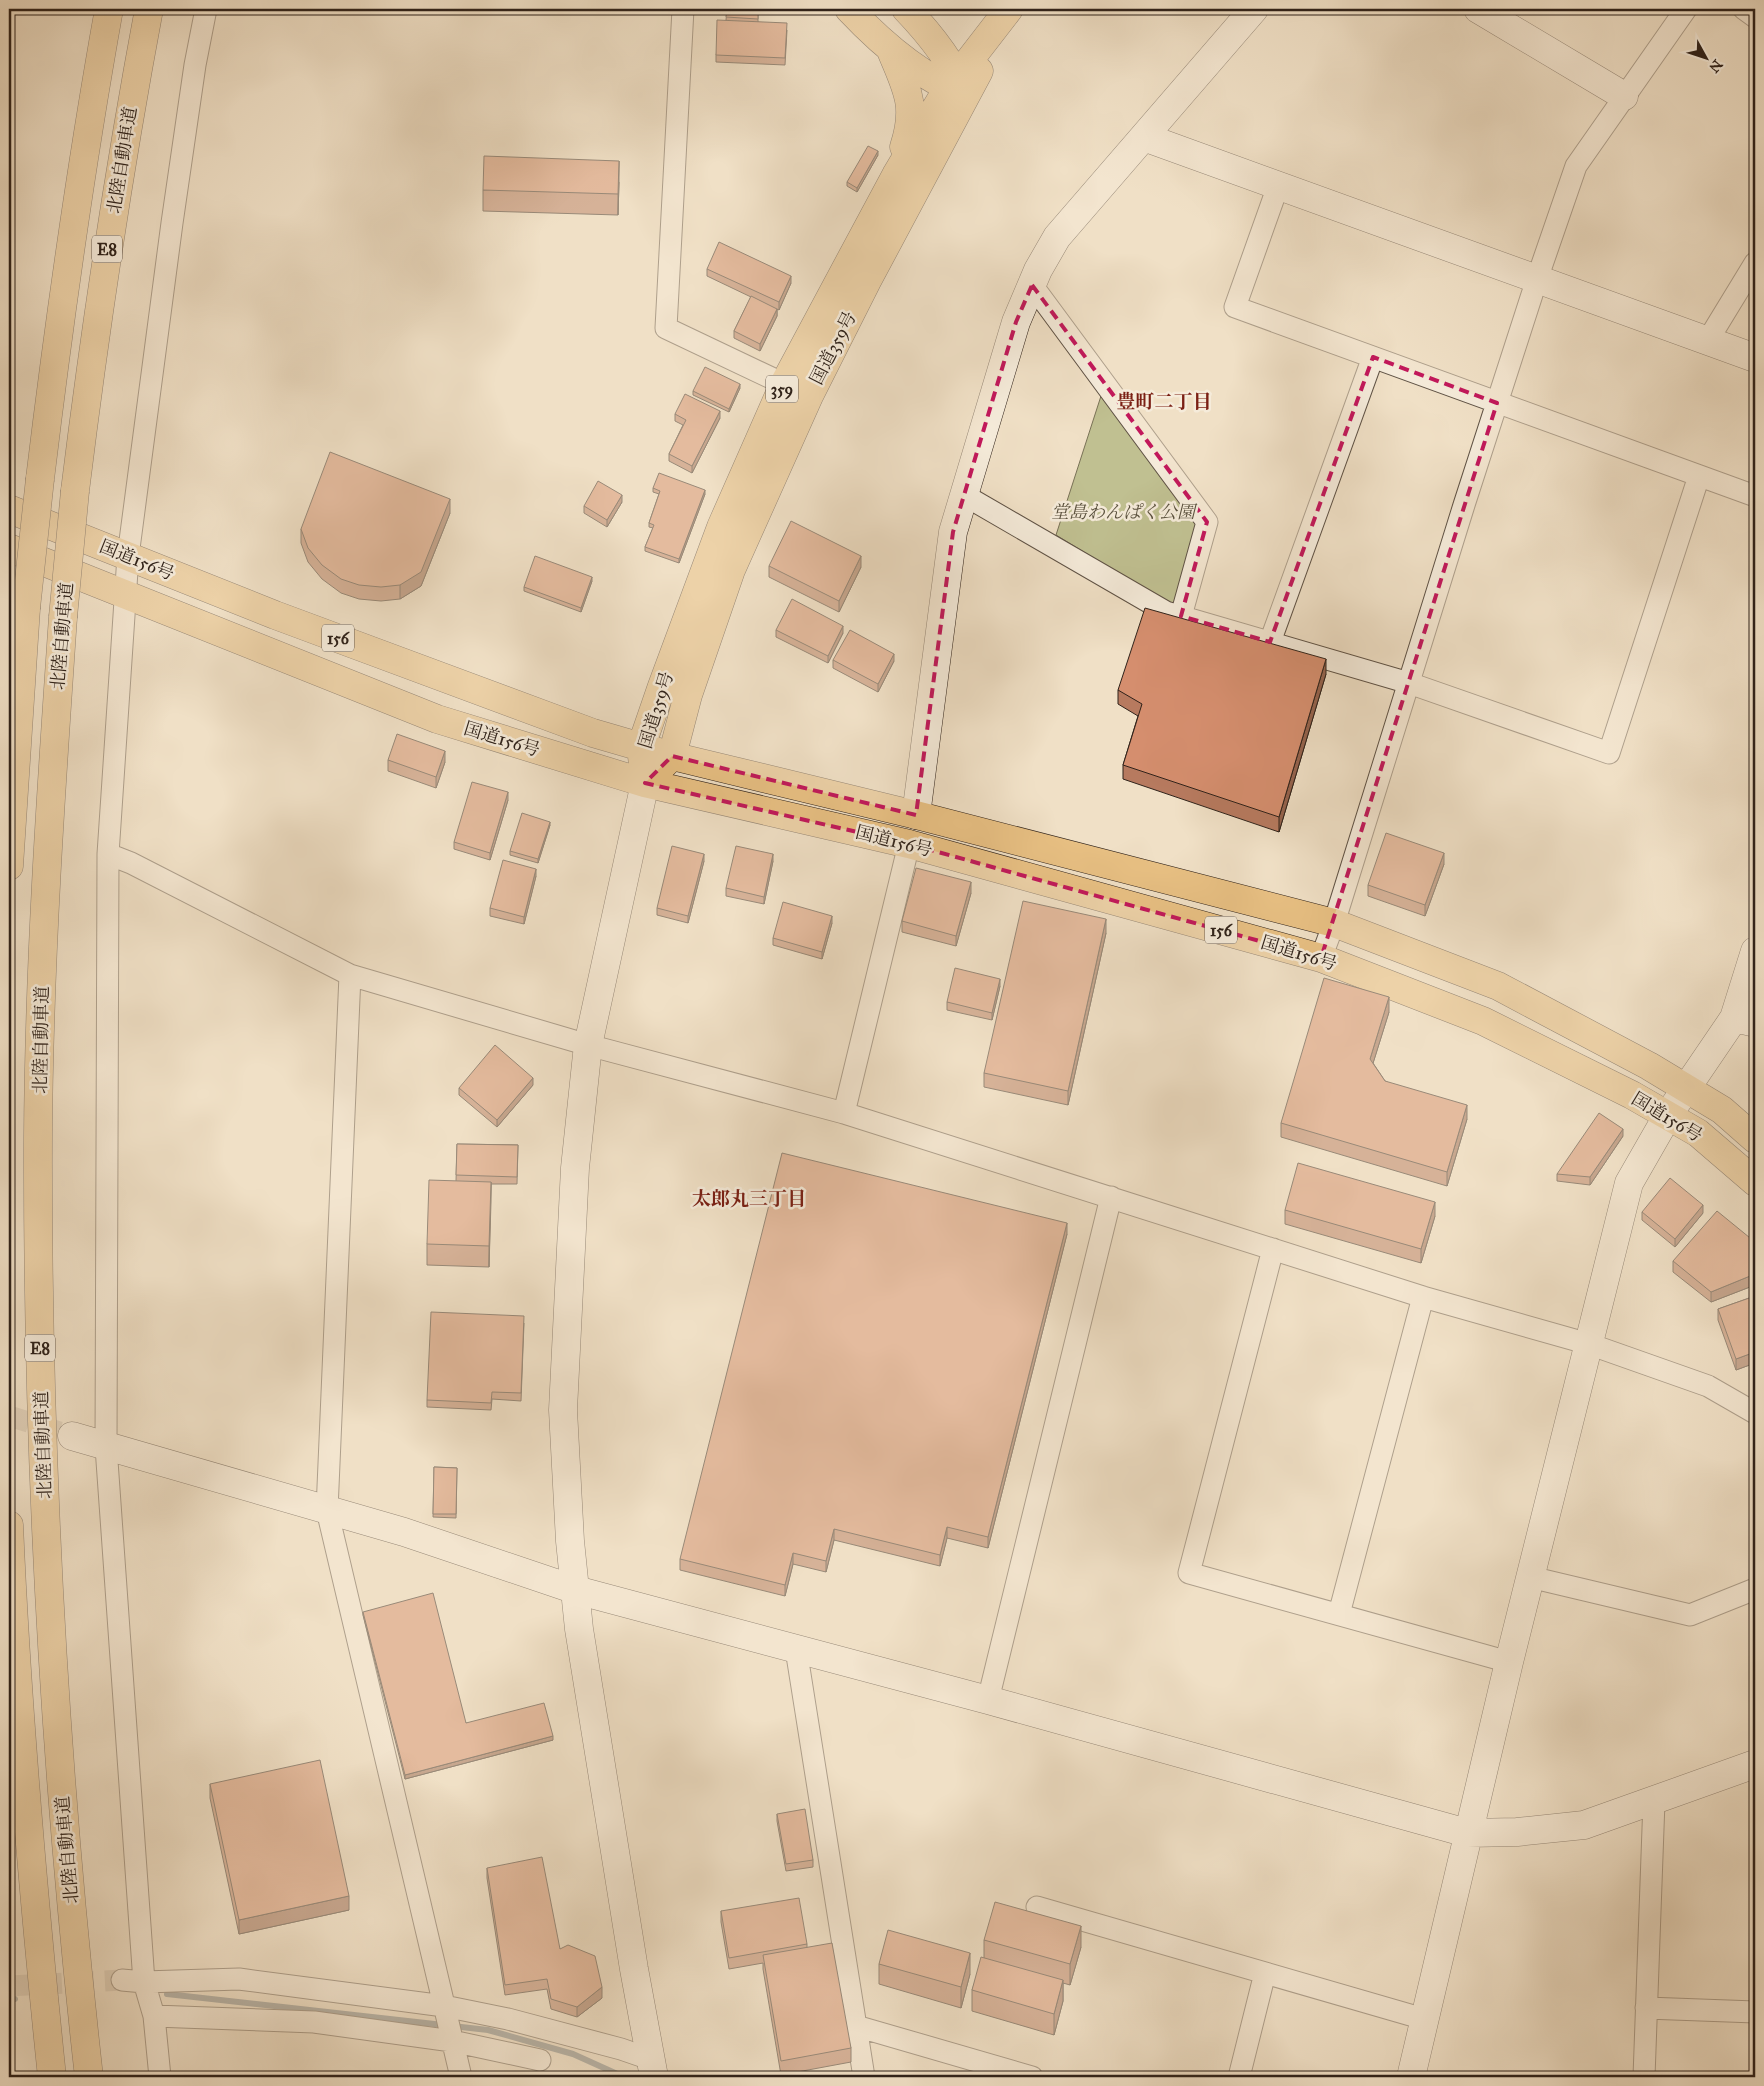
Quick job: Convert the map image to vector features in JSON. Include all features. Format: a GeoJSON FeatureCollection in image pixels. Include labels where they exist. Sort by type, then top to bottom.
{"type":"FeatureCollection","features":[{"type":"Feature","properties":{"kind":"highway","name":"E8"},"geometry":{"type":"LineString","coordinates":[[9,866],[26,608],[40,479],[60,311],[91,107],[109,9]]}},
{"type":"Feature","properties":{"kind":"highway","name":"北陸自動車道"},"geometry":{"type":"LineString","coordinates":[[89,2077],[62,1805],[44,1485],[39,1311],[38,1136],[42,966],[51,791],[63,617],[75,491],[96,321],[126,130],[149,9]]}},
{"type":"Feature","properties":{"kind":"highway"},"geometry":{"type":"LineString","coordinates":[[849,9],[889,46],[918,69],[957,86]]}},
{"type":"Feature","properties":{"kind":"highway"},"geometry":{"type":"LineString","coordinates":[[906,9],[933,40],[957,86]]}},
{"type":"Feature","properties":{"kind":"highway","name":"国道359号"},"geometry":{"type":"LineString","coordinates":[[644,784],[641,747],[662,686],[721,527],[784,384],[896,175],[1006,15]]}},
{"type":"Feature","properties":{"kind":"highway"},"geometry":{"type":"LineString","coordinates":[[933,40],[956,41],[1006,15]]}},
{"type":"Feature","properties":{"kind":"highway"},"geometry":{"type":"LineString","coordinates":[[889,46],[912,107],[910,131],[896,175]]}},
{"type":"Feature","properties":{"kind":"highway","name":"国道359号"},"geometry":{"type":"LineString","coordinates":[[644,784],[672,756],[688,695],[735,561],[814,387],[871,273],[957,86]]}},
{"type":"Feature","properties":{"kind":"highway","name":"国道156号"},"geometry":{"type":"LineString","coordinates":[[9,508],[303,625],[592,733],[672,756],[916,815],[1334,923],[1498,986],[1650,1066],[1722,1110],[1755,1139]]}},
{"type":"Feature","properties":{"kind":"highway","name":"国道156号"},"geometry":{"type":"LineString","coordinates":[[9,548],[436,719],[644,784],[909,844],[1321,958],[1483,1021],[1668,1115],[1698,1133],[1755,1182]]}},
{"type":"Feature","properties":{"kind":"highway","name":"北陸自動車道"},"geometry":{"type":"LineString","coordinates":[[9,1524],[14,1640],[25,1804],[52,2077]]}},
{"type":"Feature","properties":{"kind":"street"},"geometry":{"type":"LineString","coordinates":[[160,2077],[154,2016],[144,1982],[106,1447],[108,854],[128,556],[195,65],[206,9]]}},
{"type":"Feature","properties":{"kind":"street"},"geometry":{"type":"LineString","coordinates":[[683,9],[666,328],[784,384]]}},
{"type":"Feature","properties":{"kind":"street"},"geometry":{"type":"LineString","coordinates":[[916,815],[953,532],[1016,322],[1057,236],[1254,9]]}},
{"type":"Feature","properties":{"kind":"street"},"geometry":{"type":"LineString","coordinates":[[1321,958],[1334,923],[1497,403],[1576,166],[1686,9]]}},
{"type":"Feature","properties":{"kind":"street"},"geometry":{"type":"LineString","coordinates":[[1744,9],[1755,18]]}},
{"type":"Feature","properties":{"kind":"street"},"geometry":{"type":"LineString","coordinates":[[1495,13],[1624,96]]}},
{"type":"Feature","properties":{"kind":"street"},"geometry":{"type":"LineString","coordinates":[[1144,137],[1755,358]]}},
{"type":"Feature","properties":{"kind":"street"},"geometry":{"type":"LineString","coordinates":[[1278,186],[1235,307],[1755,496]]}},
{"type":"Feature","properties":{"kind":"street"},"geometry":{"type":"LineString","coordinates":[[1708,340],[1755,263]]}},
{"type":"Feature","properties":{"kind":"street"},"geometry":{"type":"LineString","coordinates":[[1032,285],[1207,522],[1181,616]]}},
{"type":"Feature","properties":{"kind":"street"},"geometry":{"type":"LineString","coordinates":[[1270,642],[1372,358]]}},
{"type":"Feature","properties":{"kind":"street"},"geometry":{"type":"LineString","coordinates":[[964,495],[1166,612],[1409,683],[1609,753],[1699,476]]}},
{"type":"Feature","properties":{"kind":"street"},"geometry":{"type":"LineString","coordinates":[[644,784],[588,1045],[574,1168],[563,1410],[570,1541],[582,1648],[652,2068]]}},
{"type":"Feature","properties":{"kind":"street"},"geometry":{"type":"LineString","coordinates":[[844,1113],[909,844]]}},
{"type":"Feature","properties":{"kind":"street"},"geometry":{"type":"LineString","coordinates":[[108,854],[131,863],[350,976],[588,1045],[844,1113],[1423,1296],[1588,1344],[1708,1386],[1755,1413]]}},
{"type":"Feature","properties":{"kind":"street"},"geometry":{"type":"LineString","coordinates":[[1411,2077],[1508,1662],[1629,1183],[1685,1087],[1745,1020],[1755,951]]}},
{"type":"Feature","properties":{"kind":"street"},"geometry":{"type":"LineString","coordinates":[[350,976],[327,1510],[461,2077]]}},
{"type":"Feature","properties":{"kind":"street"},"geometry":{"type":"LineString","coordinates":[[988,1700],[1111,1197]]}},
{"type":"Feature","properties":{"kind":"street"},"geometry":{"type":"LineString","coordinates":[[1273,1249],[1189,1573],[1508,1662]]}},
{"type":"Feature","properties":{"kind":"street"},"geometry":{"type":"LineString","coordinates":[[1339,1614],[1423,1296]]}},
{"type":"Feature","properties":{"kind":"street"},"geometry":{"type":"LineString","coordinates":[[72,1436],[404,1532],[576,1590],[988,1700],[1467,1834],[1517,1832],[1584,1825],[1755,1764]]}},
{"type":"Feature","properties":{"kind":"street"},"geometry":{"type":"LineString","coordinates":[[1530,1577],[1690,1616],[1755,1589]]}},
{"type":"Feature","properties":{"kind":"street"},"geometry":{"type":"LineString","coordinates":[[796,1649],[864,2077]]}},
{"type":"Feature","properties":{"kind":"street"},"geometry":{"type":"LineString","coordinates":[[1644,2077],[1654,1801]]}},
{"type":"Feature","properties":{"kind":"street"},"geometry":{"type":"LineString","coordinates":[[1037,1907],[1424,2019]]}},
{"type":"Feature","properties":{"kind":"street"},"geometry":{"type":"LineString","coordinates":[[1239,2077],[1265,1973]]}},
{"type":"Feature","properties":{"kind":"street"},"geometry":{"type":"LineString","coordinates":[[122,1980],[144,1982],[238,1979],[448,2023],[540,2060]]}},
{"type":"Feature","properties":{"kind":"street"},"geometry":{"type":"LineString","coordinates":[[1646,2008],[1755,2012]]}},
{"type":"Feature","properties":{"kind":"street"},"geometry":{"type":"LineString","coordinates":[[154,2016],[314,2022],[448,2023],[508,2019],[621,2049],[652,2068]]}},
{"type":"Feature","properties":{"kind":"street"},"geometry":{"type":"LineString","coordinates":[[856,2026],[1032,2077]]}},
{"type":"Feature","properties":{"kind":"highlighted area"},"geometry":{"type":"Polygon","coordinates":[[[1032,285],[1207,522],[1181,616],[1270,642],[1373,357],[1497,403],[1321,958],[909,844],[645,783],[672,756],[916,815],[953,532],[1016,322],[1032,285]]]}},
{"type":"Feature","properties":{"kind":"green space","name":"堂島わんぱく公園"},"geometry":{"type":"Polygon","coordinates":[[[1101,396],[1201,523],[1177,609],[1056,535],[1101,396]]]}},
{"type":"Feature","properties":{"kind":"building"},"geometry":{"type":"Polygon","coordinates":[[[727,9],[758,9],[758,19],[726,17],[727,9]]]}},
{"type":"Feature","properties":{"kind":"building"},"geometry":{"type":"Polygon","coordinates":[[[717,20],[787,23],[785,58],[716,55],[717,20]]]}},
{"type":"Feature","properties":{"kind":"building"},"geometry":{"type":"Polygon","coordinates":[[[868,146],[878,151],[857,188],[847,182],[868,146]]]}},
{"type":"Feature","properties":{"kind":"building"},"geometry":{"type":"Polygon","coordinates":[[[484,156],[619,161],[618,194],[483,190],[484,156]]]}},
{"type":"Feature","properties":{"kind":"building"},"geometry":{"type":"Polygon","coordinates":[[[719,242],[791,276],[779,302],[707,269],[719,242]]]}},
{"type":"Feature","properties":{"kind":"building"},"geometry":{"type":"Polygon","coordinates":[[[751,296],[777,309],[760,344],[734,331],[751,296]]]}},
{"type":"Feature","properties":{"kind":"building"},"geometry":{"type":"Polygon","coordinates":[[[705,367],[740,384],[729,409],[693,391],[705,367]]]}},
{"type":"Feature","properties":{"kind":"building"},"geometry":{"type":"Polygon","coordinates":[[[685,394],[720,411],[692,466],[669,454],[686,420],[675,414],[685,394]]]}},
{"type":"Feature","properties":{"kind":"building"},"geometry":{"type":"Polygon","coordinates":[[[330,452],[450,499],[421,572],[400,585],[381,587],[359,585],[341,579],[322,565],[308,548],[301,529],[330,452]]]}},
{"type":"Feature","properties":{"kind":"building"},"geometry":{"type":"Polygon","coordinates":[[[659,473],[705,490],[679,559],[645,547],[654,525],[649,523],[660,491],[653,488],[659,473]]]}},
{"type":"Feature","properties":{"kind":"building"},"geometry":{"type":"Polygon","coordinates":[[[598,481],[622,495],[607,520],[584,506],[598,481]]]}},
{"type":"Feature","properties":{"kind":"building"},"geometry":{"type":"Polygon","coordinates":[[[791,521],[861,556],[839,601],[769,566],[791,521]]]}},
{"type":"Feature","properties":{"kind":"building"},"geometry":{"type":"Polygon","coordinates":[[[535,556],[592,577],[581,608],[524,587],[535,556]]]}},
{"type":"Feature","properties":{"kind":"building"},"geometry":{"type":"Polygon","coordinates":[[[792,599],[843,626],[828,656],[776,630],[792,599]]]}},
{"type":"Feature","properties":{"kind":"building"},"geometry":{"type":"Polygon","coordinates":[[[1145,608],[1326,659],[1279,817],[1123,765],[1142,704],[1118,690],[1145,608]]]}},
{"type":"Feature","properties":{"kind":"building"},"geometry":{"type":"Polygon","coordinates":[[[850,630],[894,654],[878,684],[833,660],[850,630]]]}},
{"type":"Feature","properties":{"kind":"building"},"geometry":{"type":"Polygon","coordinates":[[[397,734],[445,751],[436,777],[388,760],[397,734]]]}},
{"type":"Feature","properties":{"kind":"building"},"geometry":{"type":"Polygon","coordinates":[[[472,782],[508,792],[490,853],[454,842],[472,782]]]}},
{"type":"Feature","properties":{"kind":"building"},"geometry":{"type":"Polygon","coordinates":[[[522,813],[550,822],[538,859],[510,851],[522,813]]]}},
{"type":"Feature","properties":{"kind":"building"},"geometry":{"type":"Polygon","coordinates":[[[1386,833],[1444,853],[1425,905],[1368,885],[1386,833]]]}},
{"type":"Feature","properties":{"kind":"building"},"geometry":{"type":"Polygon","coordinates":[[[672,846],[704,854],[688,916],[657,908],[672,846]]]}},
{"type":"Feature","properties":{"kind":"building"},"geometry":{"type":"Polygon","coordinates":[[[736,846],[773,854],[764,897],[726,888],[736,846]]]}},
{"type":"Feature","properties":{"kind":"building"},"geometry":{"type":"Polygon","coordinates":[[[503,860],[536,869],[524,917],[490,908],[503,860]]]}},
{"type":"Feature","properties":{"kind":"building"},"geometry":{"type":"Polygon","coordinates":[[[916,868],[971,882],[956,936],[902,921],[916,868]]]}},
{"type":"Feature","properties":{"kind":"building"},"geometry":{"type":"Polygon","coordinates":[[[1023,901],[1106,919],[1068,1091],[984,1073],[1023,901]]]}},
{"type":"Feature","properties":{"kind":"building"},"geometry":{"type":"Polygon","coordinates":[[[783,902],[832,916],[822,952],[773,938],[783,902]]]}},
{"type":"Feature","properties":{"kind":"building"},"geometry":{"type":"Polygon","coordinates":[[[955,968],[1000,979],[992,1013],[947,1002],[955,968]]]}},
{"type":"Feature","properties":{"kind":"building"},"geometry":{"type":"Polygon","coordinates":[[[1324,978],[1389,997],[1370,1059],[1385,1081],[1467,1105],[1447,1172],[1281,1123],[1324,978]]]}},
{"type":"Feature","properties":{"kind":"building"},"geometry":{"type":"Polygon","coordinates":[[[495,1045],[533,1078],[497,1120],[459,1088],[495,1045]]]}},
{"type":"Feature","properties":{"kind":"building"},"geometry":{"type":"Polygon","coordinates":[[[1599,1113],[1623,1129],[1590,1177],[1557,1174],[1599,1113]]]}},
{"type":"Feature","properties":{"kind":"building"},"geometry":{"type":"Polygon","coordinates":[[[457,1144],[518,1145],[517,1177],[456,1175],[457,1144]]]}},
{"type":"Feature","properties":{"kind":"building"},"geometry":{"type":"Polygon","coordinates":[[[782,1153],[1067,1223],[988,1537],[947,1527],[940,1555],[834,1529],[826,1561],[793,1553],[785,1585],[680,1559],[782,1153]]]}},
{"type":"Feature","properties":{"kind":"building"},"geometry":{"type":"Polygon","coordinates":[[[1298,1163],[1435,1202],[1421,1249],[1285,1210],[1298,1163]]]}},
{"type":"Feature","properties":{"kind":"building"},"geometry":{"type":"Polygon","coordinates":[[[1670,1178],[1703,1205],[1675,1239],[1642,1212],[1670,1178]]]}},
{"type":"Feature","properties":{"kind":"building"},"geometry":{"type":"Polygon","coordinates":[[[429,1180],[491,1182],[489,1246],[427,1244],[429,1180]]]}},
{"type":"Feature","properties":{"kind":"building"},"geometry":{"type":"Polygon","coordinates":[[[1717,1211],[1755,1242],[1755,1274],[1711,1292],[1673,1261],[1717,1211]]]}},
{"type":"Feature","properties":{"kind":"building"},"geometry":{"type":"Polygon","coordinates":[[[1755,1296],[1755,1352],[1736,1359],[1718,1309],[1755,1296]]]}},
{"type":"Feature","properties":{"kind":"building"},"geometry":{"type":"Polygon","coordinates":[[[431,1312],[524,1316],[521,1393],[492,1392],[491,1403],[427,1400],[431,1312]]]}},
{"type":"Feature","properties":{"kind":"building"},"geometry":{"type":"Polygon","coordinates":[[[434,1467],[457,1468],[456,1514],[433,1514],[434,1467]]]}},
{"type":"Feature","properties":{"kind":"building"},"geometry":{"type":"Polygon","coordinates":[[[433,1593],[466,1723],[544,1703],[553,1736],[405,1775],[363,1612],[433,1593]]]}},
{"type":"Feature","properties":{"kind":"building"},"geometry":{"type":"Polygon","coordinates":[[[320,1760],[349,1896],[239,1920],[210,1784],[320,1760]]]}},
{"type":"Feature","properties":{"kind":"building"},"geometry":{"type":"Polygon","coordinates":[[[805,1809],[813,1860],[786,1864],[777,1814],[805,1809]]]}},
{"type":"Feature","properties":{"kind":"building"},"geometry":{"type":"Polygon","coordinates":[[[542,1857],[560,1949],[568,1945],[595,1956],[602,1987],[577,2007],[551,1999],[547,1979],[505,1985],[487,1868],[542,1857]]]}},
{"type":"Feature","properties":{"kind":"building"},"geometry":{"type":"Polygon","coordinates":[[[799,1898],[807,1944],[729,1958],[721,1911],[799,1898]]]}},
{"type":"Feature","properties":{"kind":"building"},"geometry":{"type":"Polygon","coordinates":[[[995,1902],[1081,1926],[1070,1964],[984,1940],[995,1902]]]}},
{"type":"Feature","properties":{"kind":"building"},"geometry":{"type":"Polygon","coordinates":[[[888,1930],[970,1953],[961,1987],[879,1964],[888,1930]]]}},
{"type":"Feature","properties":{"kind":"building"},"geometry":{"type":"Polygon","coordinates":[[[832,1943],[851,2048],[781,2061],[763,1955],[832,1943]]]}},
{"type":"Feature","properties":{"kind":"building"},"geometry":{"type":"Polygon","coordinates":[[[981,1957],[1063,1980],[1054,2014],[972,1990],[981,1957]]]}},
{"type":"Feature","properties":{"kind":"waterway"},"geometry":{"type":"LineString","coordinates":[[167,1994],[488,2030],[573,2054],[624,2077]]}},
{"type":"Feature","properties":{"kind":"waterway"},"geometry":{"type":"LineString","coordinates":[[9,2000],[15,1999]]}},
{"type":"Feature","properties":{"kind":"tunnel"},"geometry":{"type":"LineString","coordinates":[[9,1416],[72,1436]]}},
{"type":"Feature","properties":{"kind":"tunnel"},"geometry":{"type":"LineString","coordinates":[[9,1986],[122,1980]]}},
{"type":"Feature","properties":{"kind":"district","name":"豊町二丁目"},"geometry":{"type":"Point","coordinates":[1164,401]}},
{"type":"Feature","properties":{"kind":"district","name":"太郎丸三丁目"},"geometry":{"type":"Point","coordinates":[749,1198]}}]}
